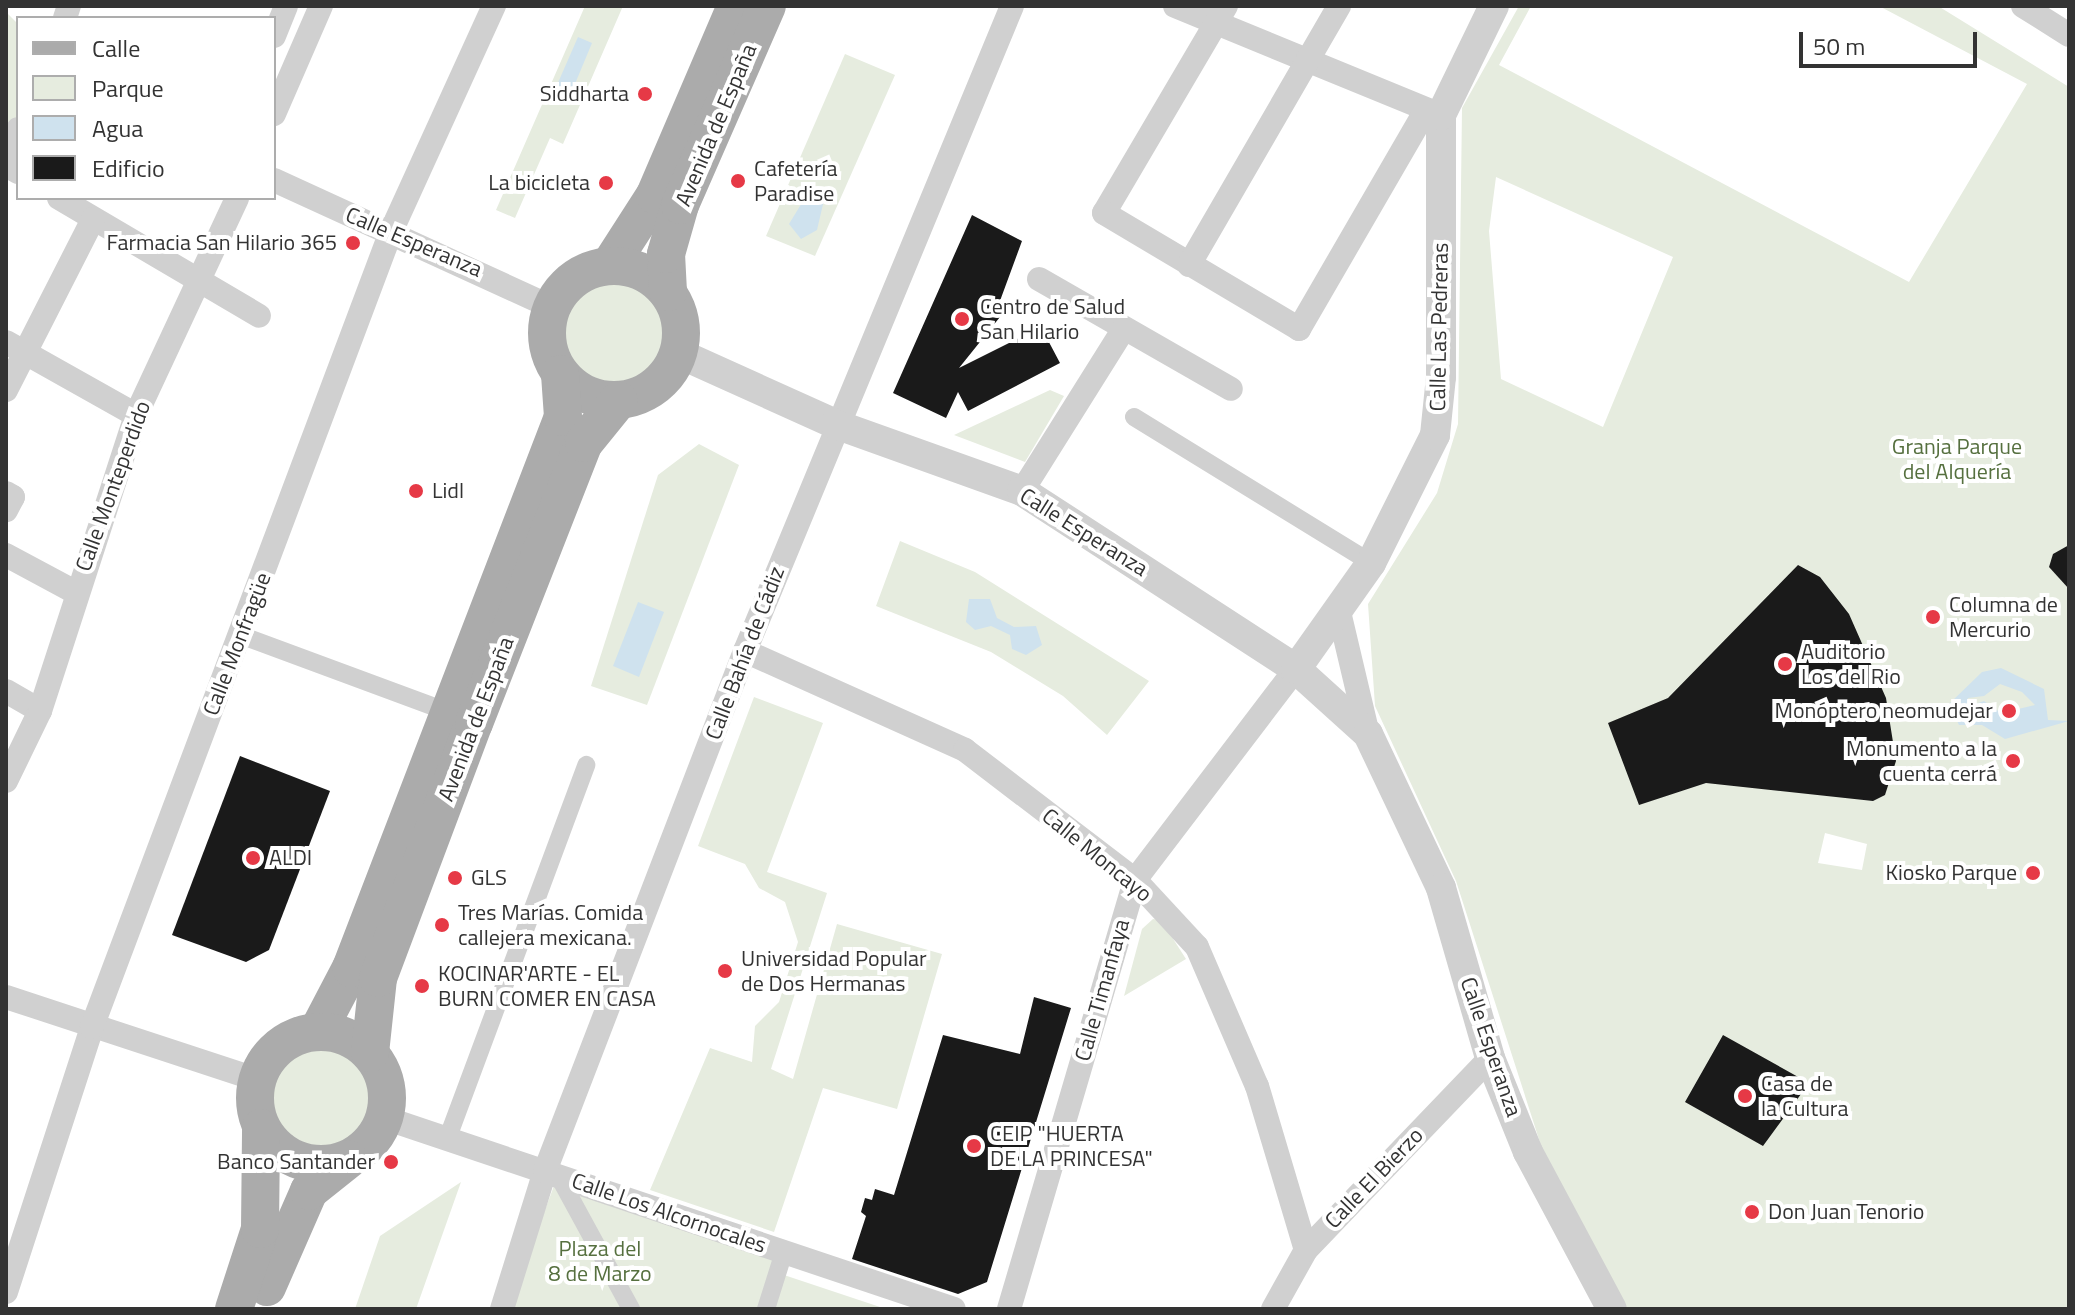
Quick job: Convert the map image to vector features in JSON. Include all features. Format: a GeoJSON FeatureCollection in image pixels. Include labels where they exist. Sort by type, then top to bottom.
{"type":"FeatureCollection","features":[{"type":"Feature","properties":{"kind":"main road","name":"Avenida de España"},"geometry":{"type":"LineString","coordinates":[[610,265],[655,195],[736,6]]}},
{"type":"Feature","properties":{"kind":"main road","name":"Avenida de España"},"geometry":{"type":"LineString","coordinates":[[668,292],[666,254],[680,205],[767,6]]}},
{"type":"Feature","properties":{"kind":"main road"},"geometry":{"type":"LineString","coordinates":[[610,265],[632,268],[668,292],[681,332],[678,353],[656,386],[619,400],[587,394],[560,374],[550,353],[552,307],[575,278],[610,265]]}},
{"type":"Feature","properties":{"kind":"main road","name":"Avenida de España"},"geometry":{"type":"LineString","coordinates":[[318,1031],[351,968],[563,417],[560,374]]}},
{"type":"Feature","properties":{"kind":"main road","name":"Avenida de España"},"geometry":{"type":"LineString","coordinates":[[370,1053],[378,978],[484,695],[584,443],[619,400]]}},
{"type":"Feature","properties":{"kind":"main road"},"geometry":{"type":"LineString","coordinates":[[234,1309],[260,1229],[261,1128],[255,1079],[290,1039],[318,1031],[347,1036],[370,1053],[383,1073],[385,1118],[377,1135],[309,1191],[260,1309]]}},
{"type":"Feature","properties":{"kind":"main road"},"geometry":{"type":"LineString","coordinates":[[261,1128],[290,1158],[309,1164],[349,1159]]}},
{"type":"Feature","properties":{"kind":"street"},"geometry":{"type":"LineString","coordinates":[[276,31],[286,6]]}},
{"type":"Feature","properties":{"kind":"street"},"geometry":{"type":"LineString","coordinates":[[276,109],[321,6]]}},
{"type":"Feature","properties":{"kind":"street","name":"Calle Monfragüe"},"geometry":{"type":"LineString","coordinates":[[6,1292],[16,1225],[390,234],[494,6]]}},
{"type":"Feature","properties":{"kind":"street","name":"Calle Bahía de Cádiz"},"geometry":{"type":"LineString","coordinates":[[502,1309],[745,651],[835,424],[1012,6]]}},
{"type":"Feature","properties":{"kind":"street"},"geometry":{"type":"LineString","coordinates":[[1175,6],[1221,15],[1309,61],[1432,114],[1299,329],[1104,213],[1221,15]]}},
{"type":"Feature","properties":{"kind":"street"},"geometry":{"type":"LineString","coordinates":[[1189,265],[1339,6]]}},
{"type":"Feature","properties":{"kind":"street","name":"Calle Las Pedreras"},"geometry":{"type":"LineString","coordinates":[[1296,669],[1340,616],[1417,482],[1435,435],[1441,377],[1432,114],[1494,6]]}},
{"type":"Feature","properties":{"kind":"street"},"geometry":{"type":"LineString","coordinates":[[2023,6],[2069,35]]}},
{"type":"Feature","properties":{"kind":"street"},"geometry":{"type":"LineString","coordinates":[[6,150],[16,132]]}},
{"type":"Feature","properties":{"kind":"street","name":"Calle Esperanza"},"geometry":{"type":"LineString","coordinates":[[276,181],[390,234],[499,278],[552,307]]}},
{"type":"Feature","properties":{"kind":"street"},"geometry":{"type":"LineString","coordinates":[[62,200],[197,283],[259,316]]}},
{"type":"Feature","properties":{"kind":"street","name":"Calle Monteperdido"},"geometry":{"type":"LineString","coordinates":[[6,781],[40,711],[75,592],[136,415],[236,200]]}},
{"type":"Feature","properties":{"kind":"street"},"geometry":{"type":"LineString","coordinates":[[6,390],[15,347],[93,219]]}},
{"type":"Feature","properties":{"kind":"street"},"geometry":{"type":"LineString","coordinates":[[1039,279],[1123,330],[1231,389]]}},
{"type":"Feature","properties":{"kind":"street"},"geometry":{"type":"LineString","coordinates":[[1022,491],[1123,330]]}},
{"type":"Feature","properties":{"kind":"street"},"geometry":{"type":"LineString","coordinates":[[15,347],[136,415]]}},
{"type":"Feature","properties":{"kind":"street","name":"Calle Esperanza"},"geometry":{"type":"LineString","coordinates":[[678,353],[835,424],[1022,491],[1296,669],[1368,734]]}},
{"type":"Feature","properties":{"kind":"street"},"geometry":{"type":"LineString","coordinates":[[1134,417],[1371,563]]}},
{"type":"Feature","properties":{"kind":"street"},"geometry":{"type":"LineString","coordinates":[[6,493],[13,497],[6,510]]}},
{"type":"Feature","properties":{"kind":"street"},"geometry":{"type":"LineString","coordinates":[[6,555],[75,592]]}},
{"type":"Feature","properties":{"kind":"street","name":"Calle Esperanza"},"geometry":{"type":"LineString","coordinates":[[1340,616],[1368,734],[1441,888],[1490,1058],[1528,1152],[1612,1309]]}},
{"type":"Feature","properties":{"kind":"street"},"geometry":{"type":"LineString","coordinates":[[240,635],[448,712]]}},
{"type":"Feature","properties":{"kind":"street","name":"Calle Moncayo"},"geometry":{"type":"LineString","coordinates":[[745,651],[965,750],[1135,880],[1197,947],[1257,1086],[1306,1250]]}},
{"type":"Feature","properties":{"kind":"street","name":"Calle Timanfaya"},"geometry":{"type":"LineString","coordinates":[[1009,1309],[1135,880],[1296,669]]}},
{"type":"Feature","properties":{"kind":"street"},"geometry":{"type":"LineString","coordinates":[[6,691],[40,711]]}},
{"type":"Feature","properties":{"kind":"street"},"geometry":{"type":"LineString","coordinates":[[448,1137],[586,765]]}},
{"type":"Feature","properties":{"kind":"street"},"geometry":{"type":"LineString","coordinates":[[6,997],[255,1079]]}},
{"type":"Feature","properties":{"kind":"street","name":"Calle El Bierzo"},"geometry":{"type":"LineString","coordinates":[[1273,1309],[1306,1250],[1490,1058]]}},
{"type":"Feature","properties":{"kind":"street","name":"Calle Los Alcornocales"},"geometry":{"type":"LineString","coordinates":[[385,1118],[954,1309]]}},
{"type":"Feature","properties":{"kind":"street"},"geometry":{"type":"LineString","coordinates":[[552,1173],[623,1306]]}},
{"type":"Feature","properties":{"kind":"street"},"geometry":{"type":"LineString","coordinates":[[766,1309],[784,1252]]}},
{"type":"Feature","properties":{"kind":"green space"},"geometry":{"type":"Polygon","coordinates":[[[585,6],[623,6],[563,144],[550,138],[515,218],[496,210],[585,6]]]}},
{"type":"Feature","properties":{"kind":"green space","name":"Granja Parque del Alquería"},"geometry":{"type":"Polygon","coordinates":[[[1519,6],[1531,6],[1499,65],[1909,282],[2027,84],[1879,6],[1938,6],[2069,87],[2069,1309],[1625,1309],[1545,1158],[1456,881],[1375,706],[1368,604],[1437,493],[1458,424],[1462,108],[1519,6]],[[1496,177],[1489,231],[1501,379],[1603,427],[1673,257],[1496,177]],[[1825,833],[1818,863],[1862,870],[1867,844],[1825,833]]]}},
{"type":"Feature","properties":{"kind":"green space"},"geometry":{"type":"Polygon","coordinates":[[[6,12],[16,22],[16,132],[6,150],[6,12]]]}},
{"type":"Feature","properties":{"kind":"green space"},"geometry":{"type":"Polygon","coordinates":[[[845,54],[895,75],[815,256],[766,236],[845,54]]]}},
{"type":"Feature","properties":{"kind":"green space"},"geometry":{"type":"Polygon","coordinates":[[[612,277],[632,281],[650,292],[661,310],[665,330],[661,350],[650,368],[632,379],[612,383],[592,379],[574,368],[563,350],[559,330],[563,310],[574,292],[592,281],[612,277]]]}},
{"type":"Feature","properties":{"kind":"green space"},"geometry":{"type":"Polygon","coordinates":[[[1050,390],[1064,396],[1025,462],[954,435],[1050,390]]]}},
{"type":"Feature","properties":{"kind":"green space"},"geometry":{"type":"Polygon","coordinates":[[[699,444],[739,465],[647,705],[591,686],[658,475],[699,444]]]}},
{"type":"Feature","properties":{"kind":"green space"},"geometry":{"type":"Polygon","coordinates":[[[900,541],[975,572],[1149,681],[1107,735],[1063,696],[991,652],[876,606],[900,541]]]}},
{"type":"Feature","properties":{"kind":"green space"},"geometry":{"type":"Polygon","coordinates":[[[754,697],[823,723],[767,872],[827,893],[771,1069],[793,1079],[837,924],[942,954],[897,1109],[823,1088],[774,1232],[650,1190],[710,1048],[752,1062],[755,1026],[779,1002],[798,942],[785,902],[759,888],[745,864],[698,846],[754,697]]]}},
{"type":"Feature","properties":{"kind":"green space"},"geometry":{"type":"Polygon","coordinates":[[[1153,919],[1161,920],[1186,959],[1124,996],[1142,929],[1153,919]]]}},
{"type":"Feature","properties":{"kind":"green space"},"geometry":{"type":"Polygon","coordinates":[[[319,1044],[339,1048],[357,1059],[368,1077],[372,1097],[368,1117],[357,1135],[339,1146],[319,1150],[299,1146],[281,1135],[270,1117],[266,1097],[270,1077],[281,1059],[299,1048],[319,1044]]]}},
{"type":"Feature","properties":{"kind":"green space","name":"Plaza del 8 de Marzo"},"geometry":{"type":"Polygon","coordinates":[[[558,1175],[784,1252],[778,1273],[886,1309],[508,1309],[558,1175]]]}},
{"type":"Feature","properties":{"kind":"green space"},"geometry":{"type":"Polygon","coordinates":[[[461,1182],[416,1309],[355,1309],[380,1236],[461,1182]]]}},
{"type":"Feature","properties":{"kind":"water"},"geometry":{"type":"Polygon","coordinates":[[[578,37],[592,43],[572,91],[557,85],[578,37]]]}},
{"type":"Feature","properties":{"kind":"water"},"geometry":{"type":"Polygon","coordinates":[[[811,188],[821,188],[824,200],[817,230],[801,239],[789,224],[811,188]]]}},
{"type":"Feature","properties":{"kind":"water"},"geometry":{"type":"Polygon","coordinates":[[[969,599],[990,599],[997,618],[1014,627],[1036,626],[1042,645],[1026,655],[1012,649],[1010,635],[991,626],[975,630],[966,622],[969,599]]]}},
{"type":"Feature","properties":{"kind":"water"},"geometry":{"type":"Polygon","coordinates":[[[638,602],[664,612],[639,677],[613,666],[638,602]]]}},
{"type":"Feature","properties":{"kind":"water"},"geometry":{"type":"Polygon","coordinates":[[[2001,668],[2044,689],[2048,720],[2069,721],[2005,739],[1982,725],[1959,725],[1949,704],[1982,672],[2001,668]],[[2000,684],[1984,696],[1968,698],[1966,707],[1984,701],[2001,713],[2035,705],[2022,692],[2000,684]]]}},
{"type":"Feature","properties":{"kind":"building","name":"Centro de Salud San Hilario"},"geometry":{"type":"Polygon","coordinates":[[[972,215],[1022,241],[997,309],[1004,312],[959,368],[1041,327],[1060,363],[968,411],[958,392],[946,418],[893,393],[972,215]]]}},
{"type":"Feature","properties":{"kind":"building"},"geometry":{"type":"Polygon","coordinates":[[[2069,545],[2069,589],[2049,567],[2053,554],[2069,545]]]}},
{"type":"Feature","properties":{"kind":"building","name":"Auditorio Los del Rio"},"geometry":{"type":"Polygon","coordinates":[[[1798,565],[1820,577],[1849,614],[1886,698],[1896,761],[1885,795],[1873,801],[1706,783],[1639,805],[1608,723],[1668,698],[1798,565]]]}},
{"type":"Feature","properties":{"kind":"building","name":"ALDI"},"geometry":{"type":"Polygon","coordinates":[[[240,756],[330,791],[269,950],[246,962],[172,935],[240,756]]]}},
{"type":"Feature","properties":{"kind":"building","name":"CEIP \"HUERTA DE LA PRINCESA\""},"geometry":{"type":"Polygon","coordinates":[[[1034,997],[1071,1008],[987,1282],[958,1294],[852,1259],[866,1216],[861,1212],[865,1198],[872,1200],[875,1189],[894,1195],[943,1035],[1020,1054],[1034,997]]]}},
{"type":"Feature","properties":{"kind":"building","name":"Casa de la Cultura"},"geometry":{"type":"Polygon","coordinates":[[[1723,1035],[1800,1078],[1797,1086],[1804,1090],[1763,1146],[1685,1102],[1723,1035]]]}},
{"type":"Feature","properties":{"kind":"place","name":"Siddharta"},"geometry":{"type":"Point","coordinates":[645,94]}},
{"type":"Feature","properties":{"kind":"place","name":"Cafetería Paradise"},"geometry":{"type":"Point","coordinates":[738,181]}},
{"type":"Feature","properties":{"kind":"place","name":"La bicicleta"},"geometry":{"type":"Point","coordinates":[606,183]}},
{"type":"Feature","properties":{"kind":"place","name":"Farmacia San Hilario 365"},"geometry":{"type":"Point","coordinates":[353,243]}},
{"type":"Feature","properties":{"kind":"place","name":"Centro de Salud San Hilario"},"geometry":{"type":"Point","coordinates":[962,319]}},
{"type":"Feature","properties":{"kind":"place","name":"Lidl"},"geometry":{"type":"Point","coordinates":[416,491]}},
{"type":"Feature","properties":{"kind":"place","name":"Columna de Mercurio"},"geometry":{"type":"Point","coordinates":[1933,617]}},
{"type":"Feature","properties":{"kind":"place","name":"Auditorio Los del Rio"},"geometry":{"type":"Point","coordinates":[1785,664]}},
{"type":"Feature","properties":{"kind":"place","name":"Monóptero neomudejar"},"geometry":{"type":"Point","coordinates":[2009,711]}},
{"type":"Feature","properties":{"kind":"place","name":"Monumento a la cuenta cerrá"},"geometry":{"type":"Point","coordinates":[2013,761]}},
{"type":"Feature","properties":{"kind":"place","name":"ALDI"},"geometry":{"type":"Point","coordinates":[253,858]}},
{"type":"Feature","properties":{"kind":"place","name":"Kiosko Parque"},"geometry":{"type":"Point","coordinates":[2033,873]}},
{"type":"Feature","properties":{"kind":"place","name":"GLS"},"geometry":{"type":"Point","coordinates":[455,878]}},
{"type":"Feature","properties":{"kind":"place","name":"Tres Marías. Comida callejera mexicana."},"geometry":{"type":"Point","coordinates":[442,925]}},
{"type":"Feature","properties":{"kind":"place","name":"Universidad Popular de Dos Hermanas"},"geometry":{"type":"Point","coordinates":[725,971]}},
{"type":"Feature","properties":{"kind":"place","name":"KOCINAR'ARTE - EL BURN COMER EN CASA"},"geometry":{"type":"Point","coordinates":[422,986]}},
{"type":"Feature","properties":{"kind":"place","name":"Casa de la Cultura"},"geometry":{"type":"Point","coordinates":[1745,1096]}},
{"type":"Feature","properties":{"kind":"place","name":"CEIP \"HUERTA DE LA PRINCESA\""},"geometry":{"type":"Point","coordinates":[974,1146]}},
{"type":"Feature","properties":{"kind":"place","name":"Banco Santander"},"geometry":{"type":"Point","coordinates":[391,1162]}},
{"type":"Feature","properties":{"kind":"place","name":"Don Juan Tenorio"},"geometry":{"type":"Point","coordinates":[1752,1212]}}]}
